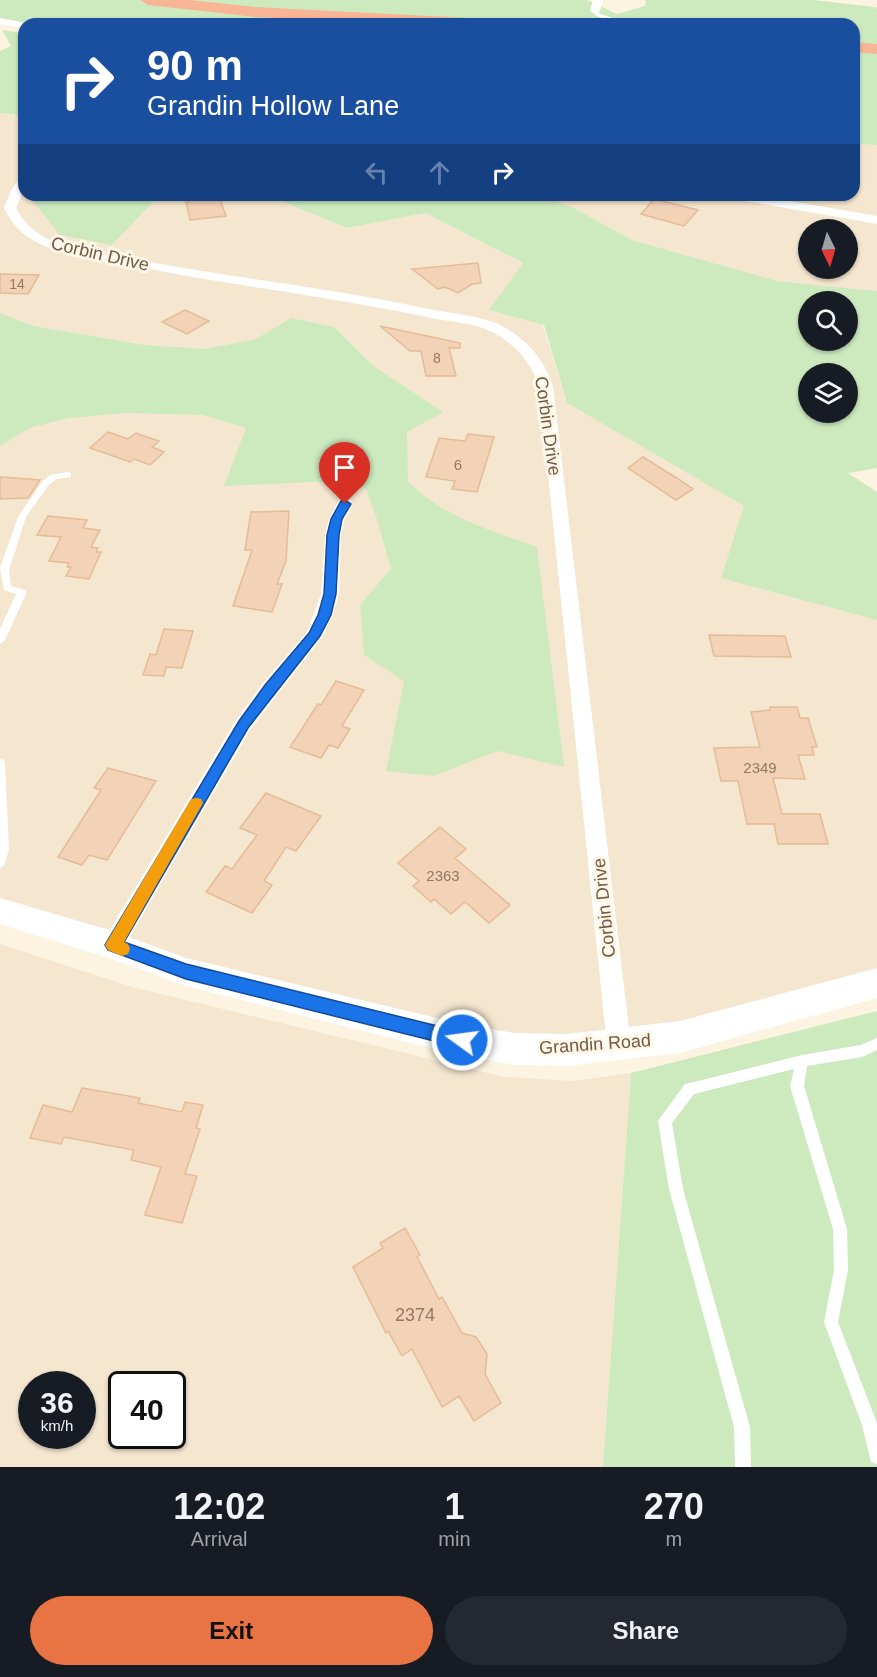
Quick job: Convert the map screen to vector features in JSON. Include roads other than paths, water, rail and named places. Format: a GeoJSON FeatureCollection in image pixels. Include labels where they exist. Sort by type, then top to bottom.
{"type":"FeatureCollection","features":[{"type":"Feature","properties":{"kind":"highway"},"geometry":{"type":"LineString","coordinates":[[148,0],[255,12],[372,18]]}},
{"type":"Feature","properties":{"kind":"highway"},"geometry":{"type":"LineString","coordinates":[[860,48],[877,49]]}},
{"type":"Feature","properties":{"kind":"street"},"geometry":{"type":"LineString","coordinates":[[595,11],[598,0]]}},
{"type":"Feature","properties":{"kind":"street"},"geometry":{"type":"LineString","coordinates":[[0,21],[18,25]]}},
{"type":"Feature","properties":{"kind":"street","name":"Corbin Drive"},"geometry":{"type":"LineString","coordinates":[[18,188],[10,208],[16,220],[27,231],[58,246],[200,275],[387,304],[470,321],[493,327],[510,336],[534,359],[542,373],[546,387],[619,1046]]}},
{"type":"Feature","properties":{"kind":"street"},"geometry":{"type":"LineString","coordinates":[[769,201],[877,220]]}},
{"type":"Feature","properties":{"kind":"street"},"geometry":{"type":"LineString","coordinates":[[113,945],[243,725],[270,688],[314,636],[324,615],[330,594],[333,535],[337,519],[345,504]]}},
{"type":"Feature","properties":{"kind":"street","name":"Grandin Road"},"geometry":{"type":"LineString","coordinates":[[0,910],[113,945],[186,972],[462,1040],[524,1049],[567,1050],[619,1046],[680,1037],[877,983]]}},
{"type":"Feature","properties":{"kind":"lane"},"geometry":{"type":"LineString","coordinates":[[595,11],[598,15],[608,18]]}},
{"type":"Feature","properties":{"kind":"lane"},"geometry":{"type":"LineString","coordinates":[[0,640],[22,592],[7,588],[4,570],[22,517],[45,484],[53,477],[68,475]]}},
{"type":"Feature","properties":{"kind":"lane"},"geometry":{"type":"LineString","coordinates":[[0,763],[3,849],[0,863]]}},
{"type":"Feature","properties":{"kind":"lane"},"geometry":{"type":"LineString","coordinates":[[743,1467],[742,1427],[676,1189],[665,1121],[690,1089],[802,1061],[862,1051],[877,1044]]}},
{"type":"Feature","properties":{"kind":"lane"},"geometry":{"type":"LineString","coordinates":[[802,1061],[797,1086],[840,1229],[841,1270],[831,1322],[870,1425],[877,1456]]}}]}
